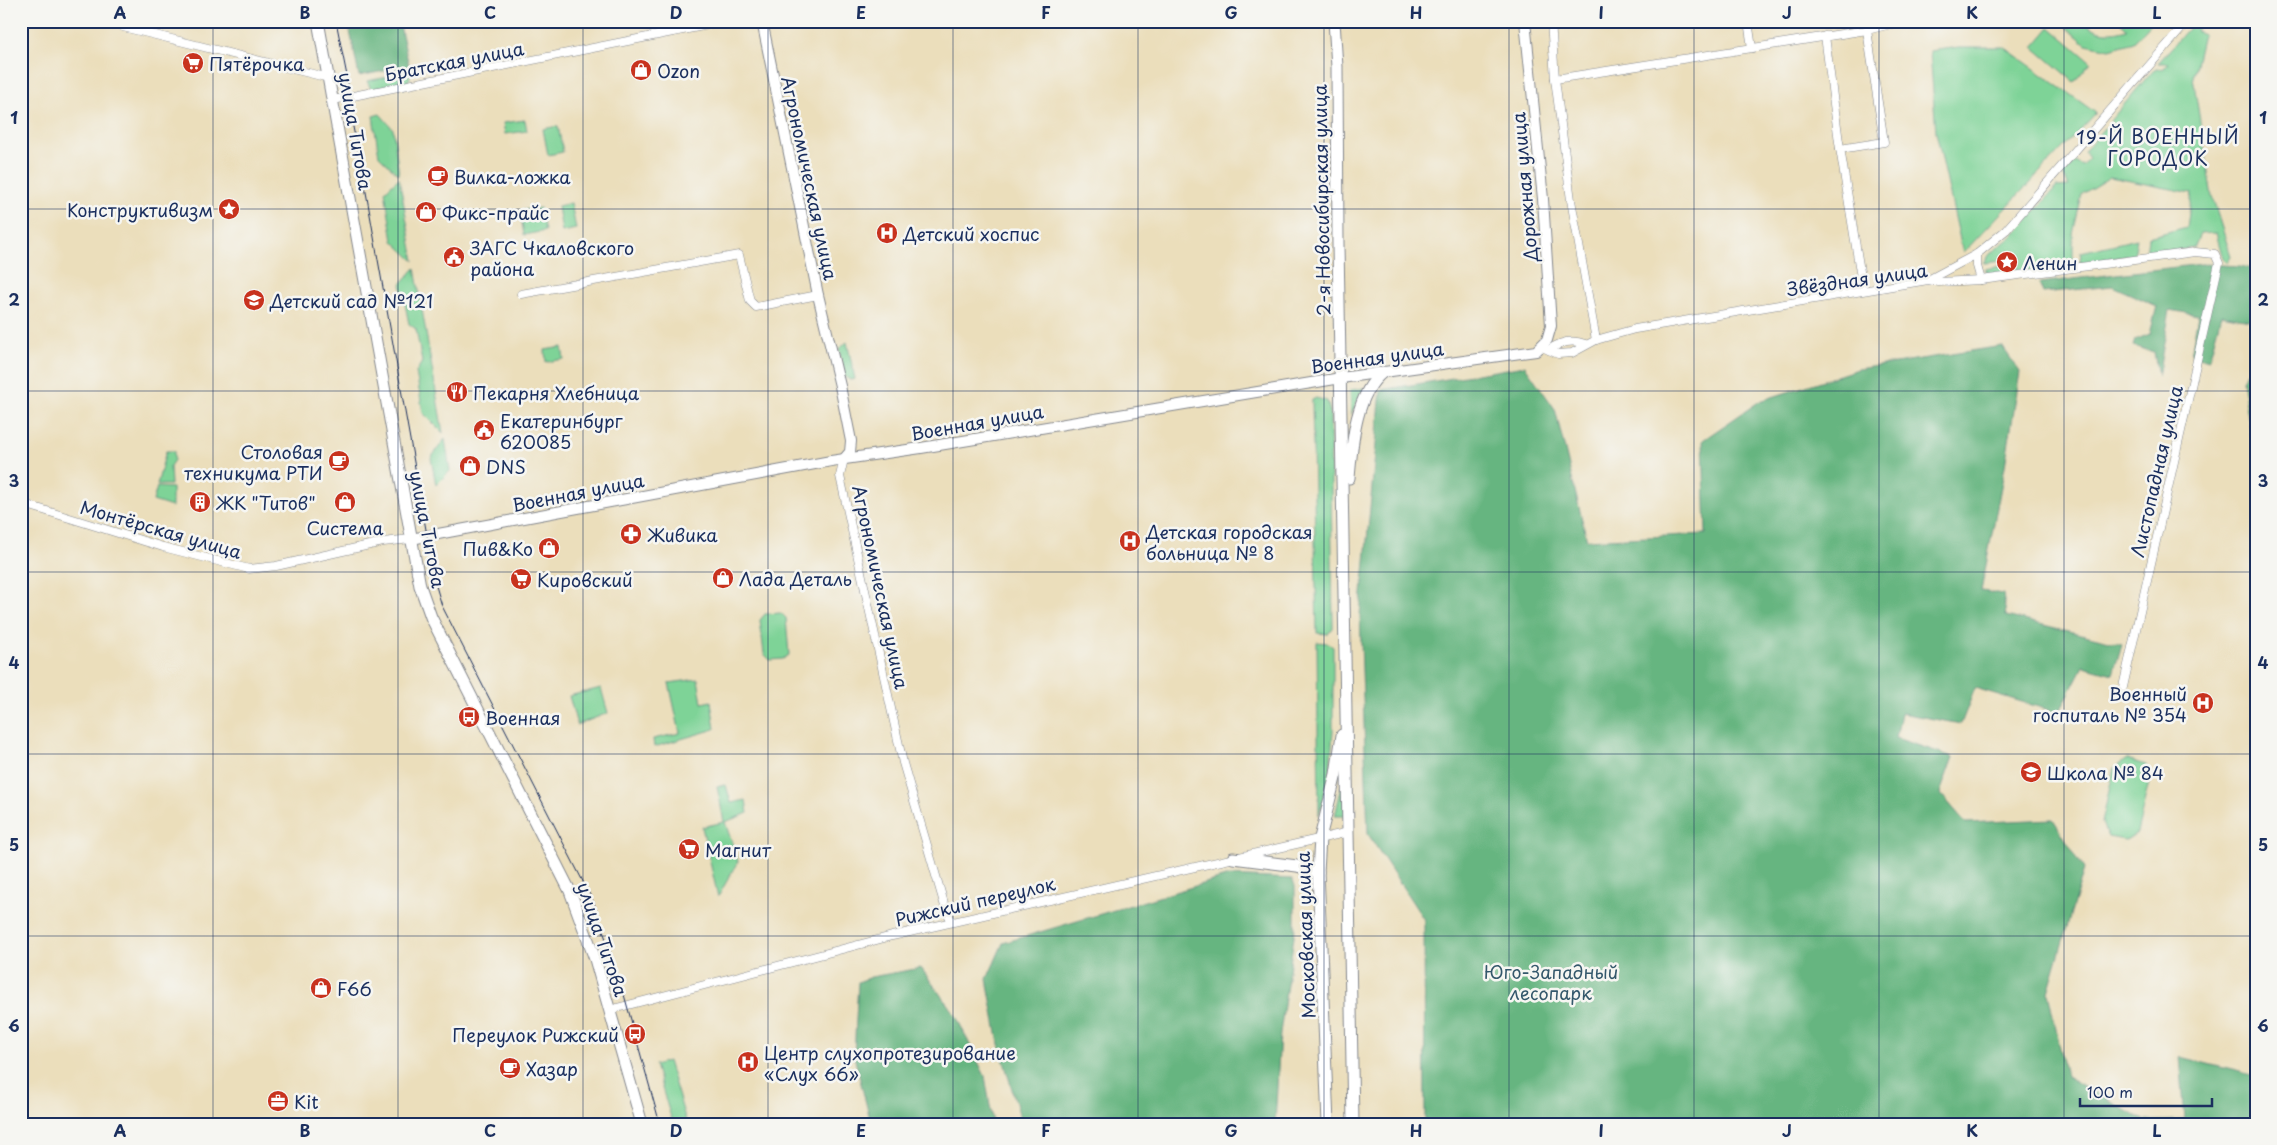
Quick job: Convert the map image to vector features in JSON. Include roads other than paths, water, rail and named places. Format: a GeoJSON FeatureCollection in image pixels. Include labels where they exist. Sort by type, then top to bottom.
{"type":"FeatureCollection","features":[{"type":"Feature","properties":{"kind":"main road","name":"улица Титова"},"geometry":{"type":"LineString","coordinates":[[318,21],[420,586],[426,605],[570,891],[589,942],[642,1124]]}},
{"type":"Feature","properties":{"kind":"main road","name":"2-я Новосибирская улица"},"geometry":{"type":"LineString","coordinates":[[1334,21],[1337,67],[1341,378]]}},
{"type":"Feature","properties":{"kind":"main road"},"geometry":{"type":"LineString","coordinates":[[1343,494],[1348,482],[1354,430],[1370,385],[1383,372]]}},
{"type":"Feature","properties":{"kind":"main road","name":"Московская улица"},"geometry":{"type":"LineString","coordinates":[[1341,378],[1353,1124]]}},
{"type":"Feature","properties":{"kind":"main road","name":"Московская улица"},"geometry":{"type":"LineString","coordinates":[[1328,1124],[1318,872],[1320,838],[1336,774],[1346,688]]}},
{"type":"Feature","properties":{"kind":"main road"},"geometry":{"type":"LineString","coordinates":[[1233,858],[1297,866],[1318,872]]}},
{"type":"Feature","properties":{"kind":"street","name":"Братская улица"},"geometry":{"type":"LineString","coordinates":[[333,100],[728,21]]}},
{"type":"Feature","properties":{"kind":"street","name":"Агрономическая улица"},"geometry":{"type":"LineString","coordinates":[[762,21],[818,296],[851,441],[850,452],[844,459],[840,476],[893,720],[943,900],[952,922]]}},
{"type":"Feature","properties":{"kind":"street","name":"Дорожная улица"},"geometry":{"type":"LineString","coordinates":[[1525,21],[1543,199],[1551,326],[1546,349]]}},
{"type":"Feature","properties":{"kind":"street"},"geometry":{"type":"LineString","coordinates":[[1552,21],[1555,79],[1571,200],[1596,340]]}},
{"type":"Feature","properties":{"kind":"street"},"geometry":{"type":"LineString","coordinates":[[1748,21],[1752,48]]}},
{"type":"Feature","properties":{"kind":"street"},"geometry":{"type":"LineString","coordinates":[[1555,79],[1867,30],[1904,21]]}},
{"type":"Feature","properties":{"kind":"street"},"geometry":{"type":"LineString","coordinates":[[1928,280],[1977,254],[2006,230],[2188,21]]}},
{"type":"Feature","properties":{"kind":"street"},"geometry":{"type":"LineString","coordinates":[[123,27],[329,78]]}},
{"type":"Feature","properties":{"kind":"street"},"geometry":{"type":"LineString","coordinates":[[1840,149],[1884,142],[1867,30]]}},
{"type":"Feature","properties":{"kind":"street"},"geometry":{"type":"LineString","coordinates":[[1825,36],[1840,149],[1863,290]]}},
{"type":"Feature","properties":{"kind":"street","name":"Звёздная улица"},"geometry":{"type":"LineString","coordinates":[[1572,353],[1579,350],[1585,344],[1635,329],[1928,280],[1939,282],[1981,280],[2195,252],[2215,254],[2219,263]]}},
{"type":"Feature","properties":{"kind":"street"},"geometry":{"type":"LineString","coordinates":[[1977,254],[1977,266],[1981,280]]}},
{"type":"Feature","properties":{"kind":"street"},"geometry":{"type":"LineString","coordinates":[[522,294],[739,255],[750,301],[756,307],[818,296]]}},
{"type":"Feature","properties":{"kind":"street","name":"Листопадная улица"},"geometry":{"type":"LineString","coordinates":[[2123,687],[2219,263]]}},
{"type":"Feature","properties":{"kind":"street","name":"Военная улица"},"geometry":{"type":"LineString","coordinates":[[411,539],[844,459],[1341,378],[1536,351],[1569,342]]}},
{"type":"Feature","properties":{"kind":"street","name":"Звёздная улица"},"geometry":{"type":"LineString","coordinates":[[1569,342],[1585,344]]}},
{"type":"Feature","properties":{"kind":"street","name":"Военная улица"},"geometry":{"type":"LineString","coordinates":[[1546,349],[1558,354],[1572,353]]}},
{"type":"Feature","properties":{"kind":"street","name":"Монтёрская улица"},"geometry":{"type":"LineString","coordinates":[[21,504],[163,547],[249,569],[276,566],[383,542],[411,539]]}},
{"type":"Feature","properties":{"kind":"street","name":"Рижский переулок"},"geometry":{"type":"LineString","coordinates":[[609,1010],[952,922],[1349,832]]}},
{"type":"Feature","properties":{"kind":"tram line"},"geometry":{"type":"LineString","coordinates":[[336,21],[348,81],[347,97],[366,192],[436,586],[442,606],[594,903],[623,991],[660,1124]]}},
{"type":"Feature","properties":{"kind":"place","name":"Пятёрочка"},"geometry":{"type":"Point","coordinates":[193,63]}},
{"type":"Feature","properties":{"kind":"place","name":"Ozon"},"geometry":{"type":"Point","coordinates":[641,70]}},
{"type":"Feature","properties":{"kind":"place","name":"Вилка-ложка"},"geometry":{"type":"Point","coordinates":[438,176]}},
{"type":"Feature","properties":{"kind":"place","name":"Конструктивизм"},"geometry":{"type":"Point","coordinates":[229,209]}},
{"type":"Feature","properties":{"kind":"place","name":"Фикс-прайс"},"geometry":{"type":"Point","coordinates":[426,212]}},
{"type":"Feature","properties":{"kind":"place","name":"Детский хоспис"},"geometry":{"type":"Point","coordinates":[887,233]}},
{"type":"Feature","properties":{"kind":"place","name":"ЗАГС Чкаловского района"},"geometry":{"type":"Point","coordinates":[454,257]}},
{"type":"Feature","properties":{"kind":"place","name":"Ленин"},"geometry":{"type":"Point","coordinates":[2007,262]}},
{"type":"Feature","properties":{"kind":"place","name":"Детский сад №121"},"geometry":{"type":"Point","coordinates":[254,300]}},
{"type":"Feature","properties":{"kind":"place","name":"Пекарня Хлебница"},"geometry":{"type":"Point","coordinates":[457,392]}},
{"type":"Feature","properties":{"kind":"place","name":"Екатеринбург 620085"},"geometry":{"type":"Point","coordinates":[484,430]}},
{"type":"Feature","properties":{"kind":"place","name":"Столовая техникума РТИ"},"geometry":{"type":"Point","coordinates":[339,461]}},
{"type":"Feature","properties":{"kind":"place","name":"DNS"},"geometry":{"type":"Point","coordinates":[470,466]}},
{"type":"Feature","properties":{"kind":"place","name":"ЖК \"Титов\""},"geometry":{"type":"Point","coordinates":[200,502]}},
{"type":"Feature","properties":{"kind":"place","name":"Система"},"geometry":{"type":"Point","coordinates":[345,502]}},
{"type":"Feature","properties":{"kind":"place","name":"Живика"},"geometry":{"type":"Point","coordinates":[631,534]}},
{"type":"Feature","properties":{"kind":"place","name":"Детская городская больница № 8"},"geometry":{"type":"Point","coordinates":[1130,541]}},
{"type":"Feature","properties":{"kind":"place","name":"Пив&Ко"},"geometry":{"type":"Point","coordinates":[549,548]}},
{"type":"Feature","properties":{"kind":"place","name":"Лада Деталь"},"geometry":{"type":"Point","coordinates":[723,578]}},
{"type":"Feature","properties":{"kind":"place","name":"Кировский"},"geometry":{"type":"Point","coordinates":[521,579]}},
{"type":"Feature","properties":{"kind":"place","name":"Военный госпиталь № 354"},"geometry":{"type":"Point","coordinates":[2203,703]}},
{"type":"Feature","properties":{"kind":"place","name":"Военная"},"geometry":{"type":"Point","coordinates":[469,717]}},
{"type":"Feature","properties":{"kind":"place","name":"Школа № 84"},"geometry":{"type":"Point","coordinates":[2031,772]}},
{"type":"Feature","properties":{"kind":"place","name":"Магнит"},"geometry":{"type":"Point","coordinates":[689,849]}},
{"type":"Feature","properties":{"kind":"place","name":"F66"},"geometry":{"type":"Point","coordinates":[321,988]}},
{"type":"Feature","properties":{"kind":"place","name":"Переулок Рижский"},"geometry":{"type":"Point","coordinates":[635,1034]}},
{"type":"Feature","properties":{"kind":"place","name":"Центр слухопротезирование «Слух 66»"},"geometry":{"type":"Point","coordinates":[748,1062]}},
{"type":"Feature","properties":{"kind":"place","name":"Хазар"},"geometry":{"type":"Point","coordinates":[510,1068]}},
{"type":"Feature","properties":{"kind":"place","name":"Kit"},"geometry":{"type":"Point","coordinates":[278,1101]}},
{"type":"Feature","properties":{"kind":"district","name":"19-Й ВОЕННЫЙ ГОРОДОК"},"geometry":{"type":"Point","coordinates":[2158,147]}},
{"type":"Feature","properties":{"kind":"park label","name":"Юго-Западный лесопарк"},"geometry":{"type":"Point","coordinates":[1551,981]}}]}
